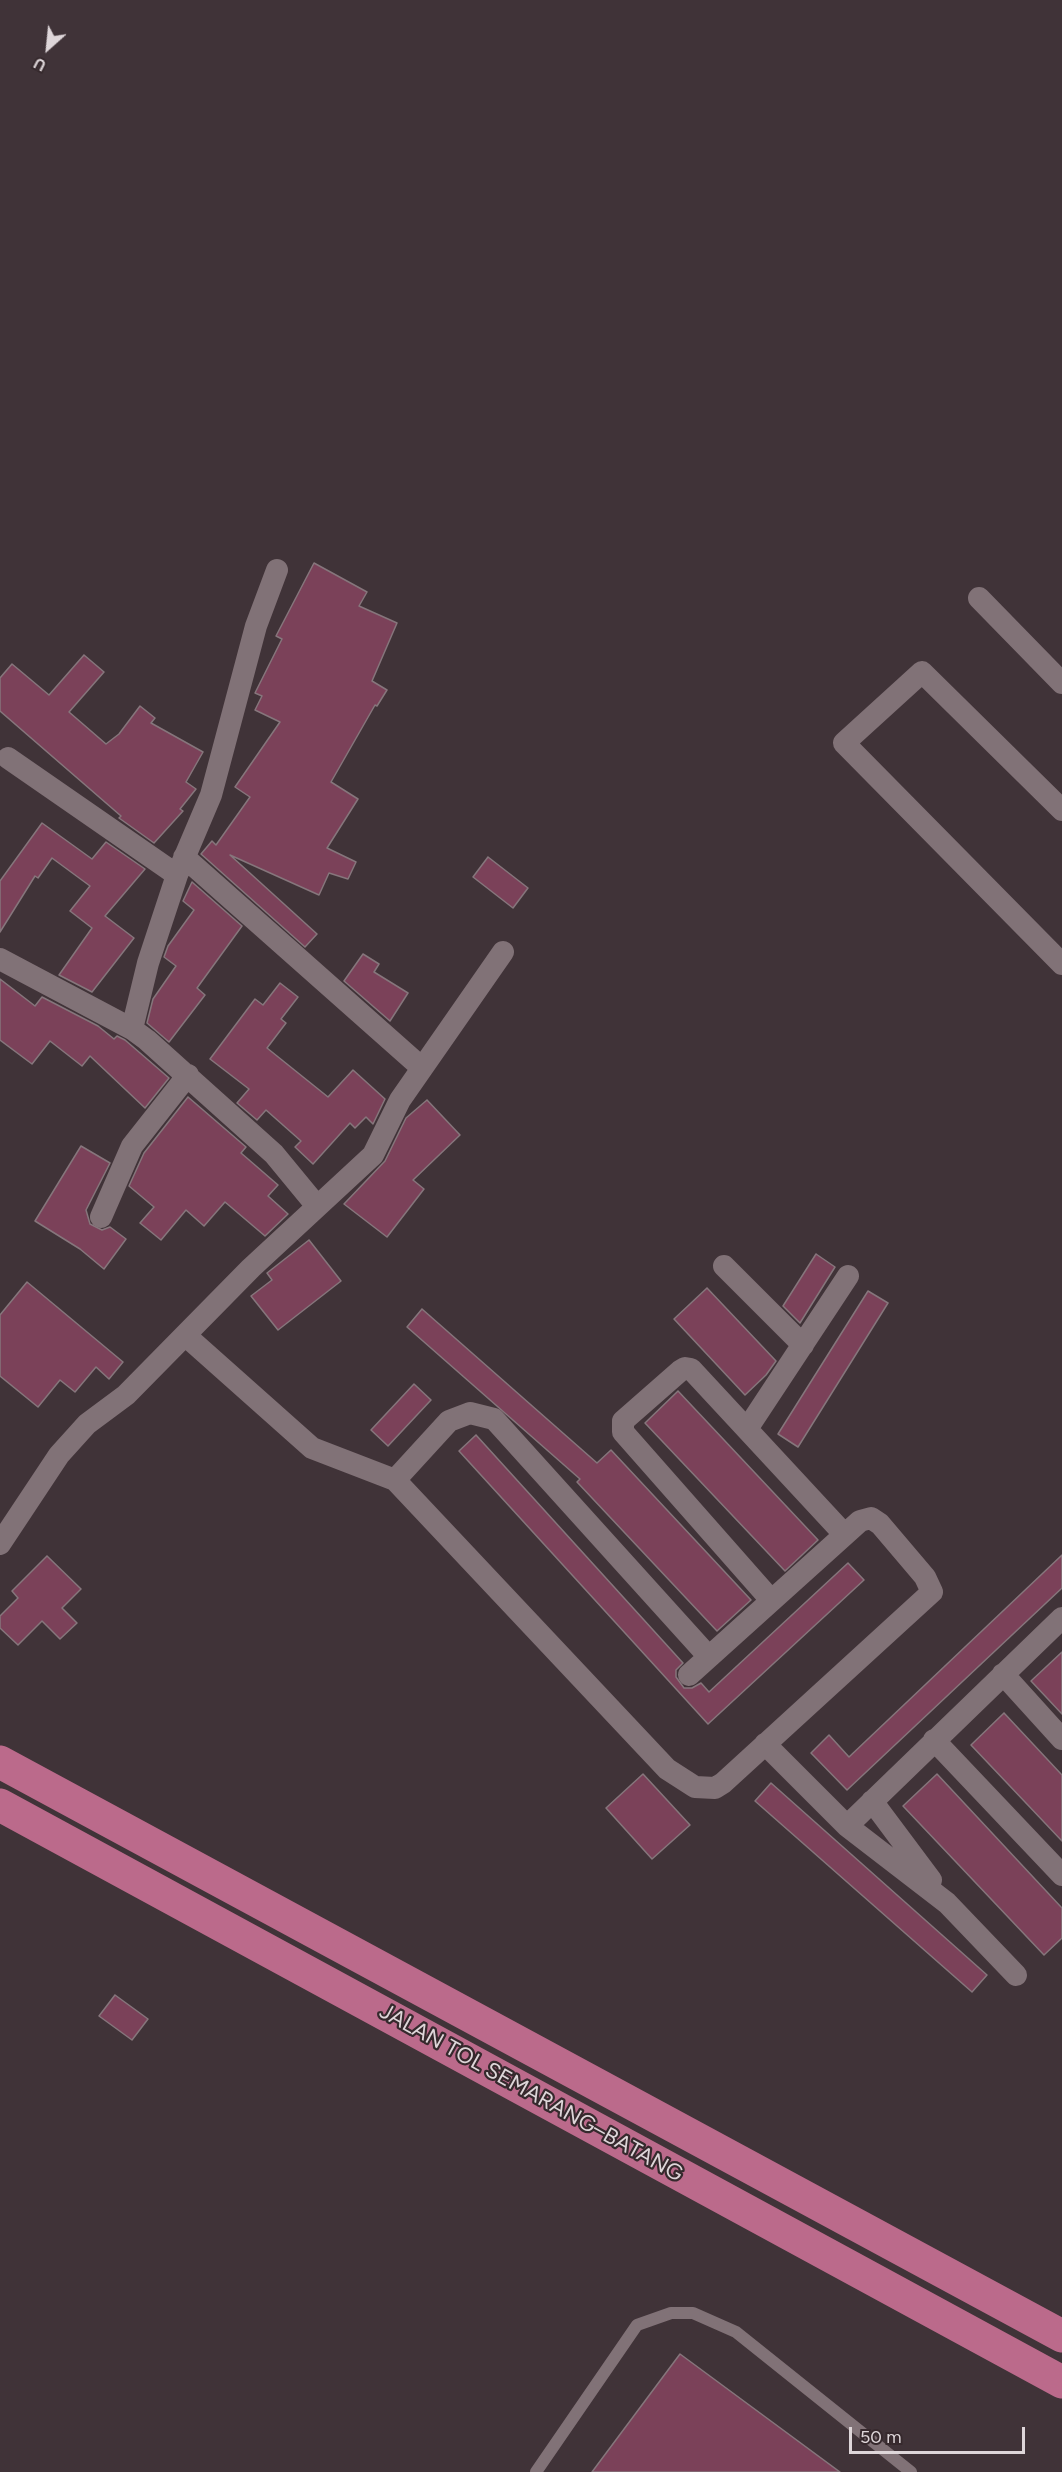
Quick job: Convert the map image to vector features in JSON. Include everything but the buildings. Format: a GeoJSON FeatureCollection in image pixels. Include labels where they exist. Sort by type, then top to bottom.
{"type":"FeatureCollection","features":[{"type":"Feature","properties":{"kind":"highway","name":"JALAN TOL SEMARANG–BATANG"},"geometry":{"type":"LineString","coordinates":[[0,1762],[1062,2336]]}},
{"type":"Feature","properties":{"kind":"highway","name":"JALAN TOL SEMARANG–BATANG"},"geometry":{"type":"LineString","coordinates":[[0,1805],[1062,2382]]}},
{"type":"Feature","properties":{"kind":"street"},"geometry":{"type":"LineString","coordinates":[[132,1029],[148,963],[181,866],[211,795],[256,626],[277,570]]}},
{"type":"Feature","properties":{"kind":"street"},"geometry":{"type":"LineString","coordinates":[[979,598],[1062,683]]}},
{"type":"Feature","properties":{"kind":"street"},"geometry":{"type":"LineString","coordinates":[[1062,810],[922,672],[844,743],[1062,964]]}},
{"type":"Feature","properties":{"kind":"street"},"geometry":{"type":"LineString","coordinates":[[8,758],[181,866],[422,1068]]}},
{"type":"Feature","properties":{"kind":"street"},"geometry":{"type":"LineString","coordinates":[[0,1544],[59,1455],[87,1424],[126,1395],[316,1205],[373,1155],[400,1100],[503,952]]}},
{"type":"Feature","properties":{"kind":"street"},"geometry":{"type":"LineString","coordinates":[[0,959],[132,1029],[188,1075],[274,1154],[316,1205]]}},
{"type":"Feature","properties":{"kind":"street"},"geometry":{"type":"LineString","coordinates":[[101,1217],[132,1146],[188,1075]]}},
{"type":"Feature","properties":{"kind":"street"},"geometry":{"type":"LineString","coordinates":[[724,1266],[803,1345]]}},
{"type":"Feature","properties":{"kind":"street"},"geometry":{"type":"LineString","coordinates":[[747,1429],[848,1275]]}},
{"type":"Feature","properties":{"kind":"street"},"geometry":{"type":"LineString","coordinates":[[185,1335],[312,1448],[395,1480],[676,1777],[695,1787],[715,1788],[932,1592],[925,1577],[880,1524],[871,1518],[860,1521],[689,1675]]}},
{"type":"Feature","properties":{"kind":"street"},"geometry":{"type":"LineString","coordinates":[[771,1600],[621,1427],[623,1421],[685,1368],[691,1369],[844,1534]]}},
{"type":"Feature","properties":{"kind":"street"},"geometry":{"type":"LineString","coordinates":[[395,1480],[449,1421],[470,1413],[494,1419],[709,1657]]}},
{"type":"Feature","properties":{"kind":"street"},"geometry":{"type":"LineString","coordinates":[[847,1826],[1062,1618]]}},
{"type":"Feature","properties":{"kind":"street"},"geometry":{"type":"LineString","coordinates":[[1003,1674],[1062,1739]]}},
{"type":"Feature","properties":{"kind":"street"},"geometry":{"type":"LineString","coordinates":[[934,1740],[1062,1875]]}},
{"type":"Feature","properties":{"kind":"street"},"geometry":{"type":"LineString","coordinates":[[765,1744],[847,1826],[947,1903]]}},
{"type":"Feature","properties":{"kind":"street"},"geometry":{"type":"LineString","coordinates":[[872,1801],[947,1903],[1016,1975]]}},
{"type":"Feature","properties":{"kind":"lane"},"geometry":{"type":"LineString","coordinates":[[537,2472],[637,2325],[671,2313],[693,2313],[736,2332],[911,2472]]}}]}
